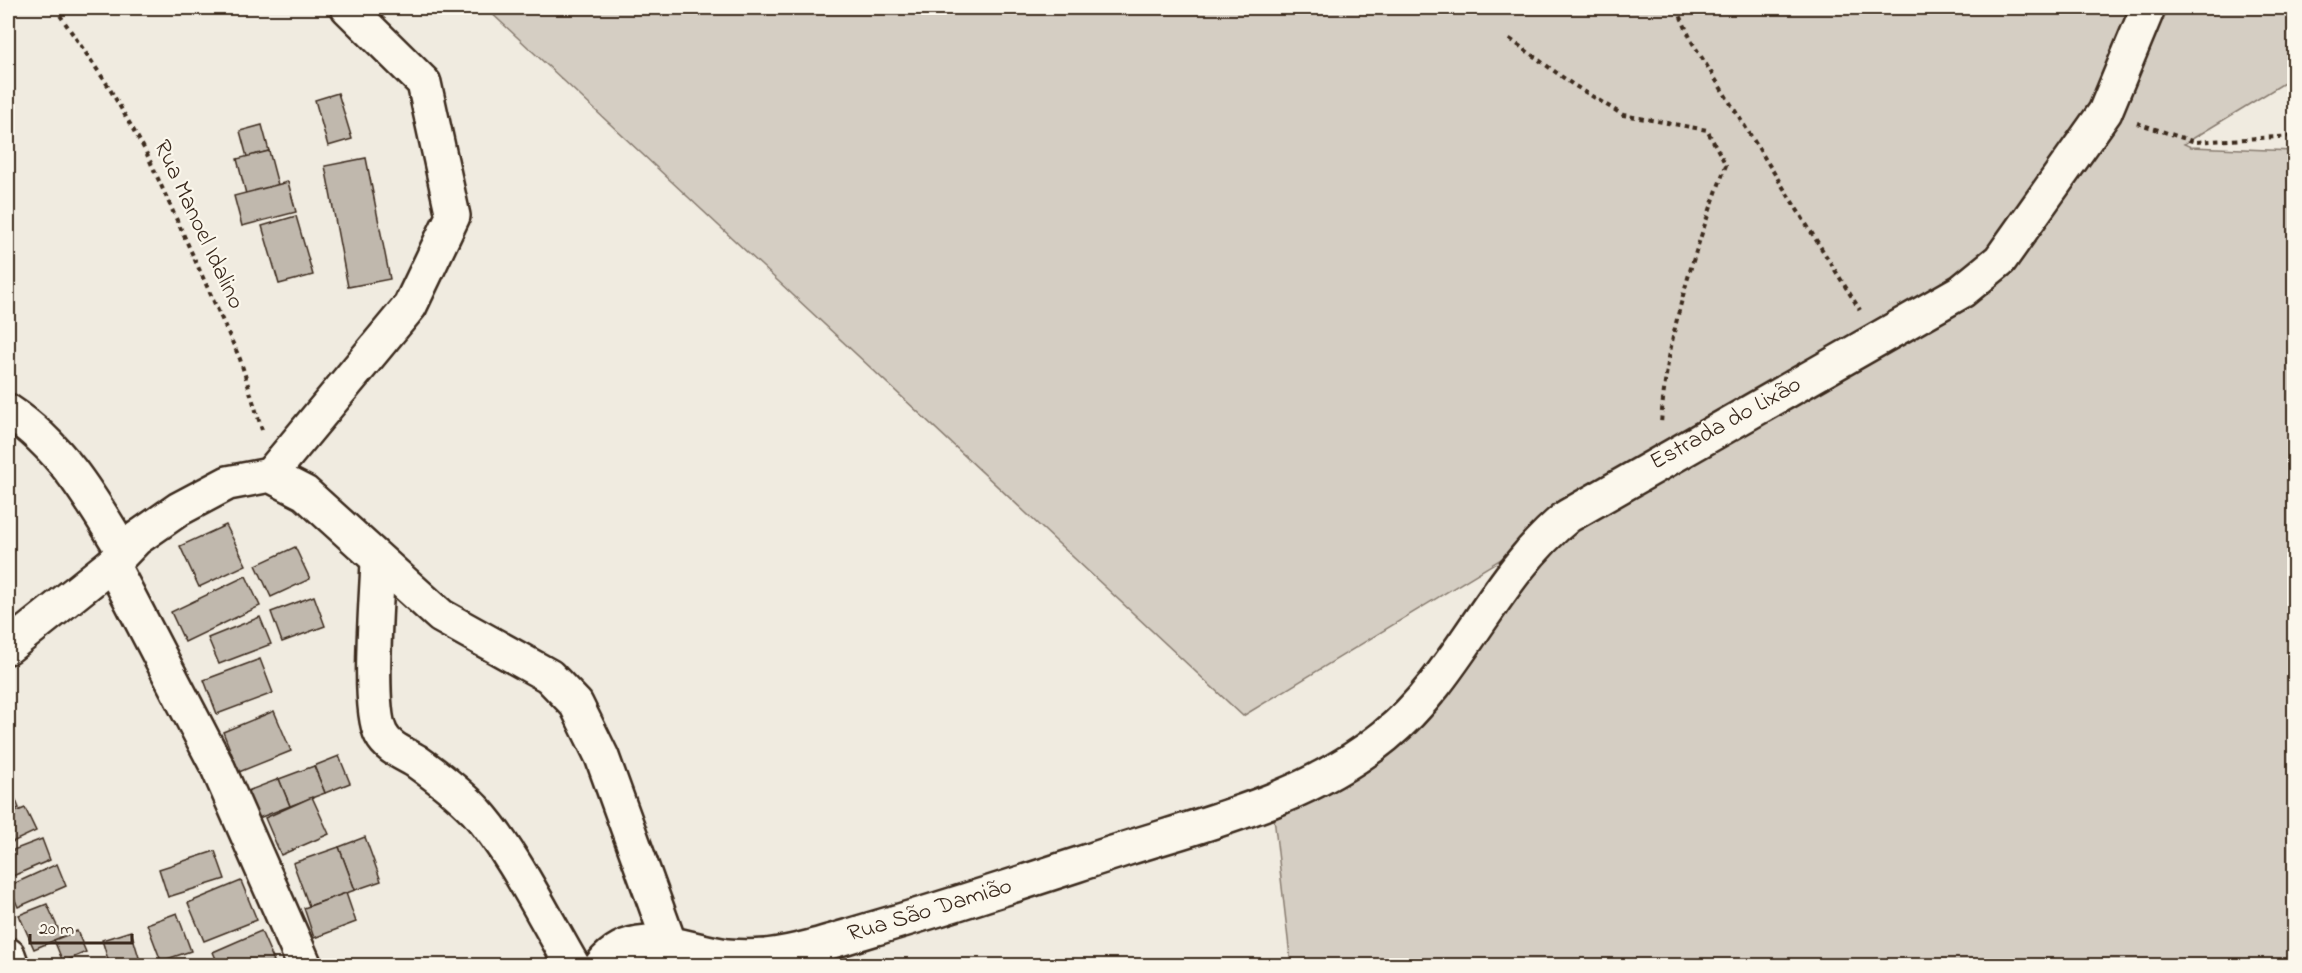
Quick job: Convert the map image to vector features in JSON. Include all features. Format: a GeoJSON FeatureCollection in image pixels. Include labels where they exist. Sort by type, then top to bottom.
{"type":"FeatureCollection","features":[{"type":"Feature","properties":{"kind":"street"},"geometry":{"type":"LineString","coordinates":[[270,475],[410,306],[453,216],[424,83],[348,8]]}},
{"type":"Feature","properties":{"kind":"street","name":"Estrada do Lixão"},"geometry":{"type":"LineString","coordinates":[[1259,807],[1312,782],[1384,737],[1406,717],[1435,682],[1543,536],[1568,516],[1962,291],[2000,260],[2105,112],[2148,8]]}},
{"type":"Feature","properties":{"kind":"street"},"geometry":{"type":"LineString","coordinates":[[8,411],[54,448],[86,490],[218,768],[305,966]]}},
{"type":"Feature","properties":{"kind":"street"},"geometry":{"type":"LineString","coordinates":[[8,647],[179,509],[228,483],[270,475],[305,493],[441,616],[549,676],[576,704],[602,758],[669,942]]}},
{"type":"Feature","properties":{"kind":"street"},"geometry":{"type":"LineString","coordinates":[[378,561],[374,692],[375,714],[380,733],[389,746],[448,784],[476,812],[506,853],[573,966]]}},
{"type":"Feature","properties":{"kind":"street","name":"Rua São Damião"},"geometry":{"type":"LineString","coordinates":[[601,966],[619,949],[643,941],[669,942],[728,956],[764,956],[800,950],[960,903],[1259,807]]}},
{"type":"Feature","properties":{"kind":"street"},"geometry":{"type":"LineString","coordinates":[[8,956],[12,966]]}},
{"type":"Feature","properties":{"kind":"path","name":"Rua Manoel Idalino"},"geometry":{"type":"LineString","coordinates":[[55,8],[107,84],[139,141],[183,231],[240,359],[260,417],[270,475]]}},
{"type":"Feature","properties":{"kind":"path"},"geometry":{"type":"LineString","coordinates":[[1677,8],[1692,42],[1878,338]]}},
{"type":"Feature","properties":{"kind":"path"},"geometry":{"type":"LineString","coordinates":[[1510,39],[1572,84],[1623,115],[1707,130],[1726,165],[1690,264],[1664,378],[1659,462]]}},
{"type":"Feature","properties":{"kind":"path"},"geometry":{"type":"LineString","coordinates":[[2105,112],[2195,142],[2295,136]]}},
{"type":"Feature","properties":{"kind":"path"},"geometry":{"type":"LineString","coordinates":[[406,966],[420,959]]}},
{"type":"Feature","properties":{"kind":"shaded area"},"geometry":{"type":"Polygon","coordinates":[[[486,8],[2294,8],[2294,77],[2184,144],[2191,147],[2294,151],[2294,965],[1291,965],[1273,809],[1423,719],[1549,535],[2009,250],[1243,716],[486,8]]]}},
{"type":"Feature","properties":{"kind":"building"},"geometry":{"type":"Polygon","coordinates":[[[338,93],[352,139],[328,146],[315,100],[338,93]]]}},
{"type":"Feature","properties":{"kind":"building"},"geometry":{"type":"Polygon","coordinates":[[[262,125],[269,151],[247,157],[240,131],[262,125]]]}},
{"type":"Feature","properties":{"kind":"building"},"geometry":{"type":"Polygon","coordinates":[[[269,151],[278,185],[246,194],[237,159],[269,151]]]}},
{"type":"Feature","properties":{"kind":"building"},"geometry":{"type":"Polygon","coordinates":[[[366,158],[390,279],[348,287],[325,166],[366,158]]]}},
{"type":"Feature","properties":{"kind":"building"},"geometry":{"type":"Polygon","coordinates":[[[288,182],[296,212],[242,226],[234,196],[288,182]]]}},
{"type":"Feature","properties":{"kind":"building"},"geometry":{"type":"Polygon","coordinates":[[[296,216],[313,275],[279,284],[262,226],[296,216]]]}},
{"type":"Feature","properties":{"kind":"building"},"geometry":{"type":"Polygon","coordinates":[[[226,525],[246,565],[199,587],[180,546],[226,525]]]}},
{"type":"Feature","properties":{"kind":"building"},"geometry":{"type":"Polygon","coordinates":[[[295,547],[310,579],[271,597],[256,565],[295,547]]]}},
{"type":"Feature","properties":{"kind":"building"},"geometry":{"type":"Polygon","coordinates":[[[246,576],[260,606],[185,642],[171,612],[246,576]]]}},
{"type":"Feature","properties":{"kind":"building"},"geometry":{"type":"Polygon","coordinates":[[[314,596],[325,626],[282,642],[271,612],[314,596]]]}},
{"type":"Feature","properties":{"kind":"building"},"geometry":{"type":"Polygon","coordinates":[[[260,617],[271,644],[219,664],[208,638],[260,617]]]}},
{"type":"Feature","properties":{"kind":"building"},"geometry":{"type":"Polygon","coordinates":[[[260,659],[273,693],[217,714],[204,680],[260,659]]]}},
{"type":"Feature","properties":{"kind":"building"},"geometry":{"type":"Polygon","coordinates":[[[274,711],[291,751],[239,772],[223,732],[274,711]]]}},
{"type":"Feature","properties":{"kind":"building"},"geometry":{"type":"Polygon","coordinates":[[[339,756],[350,783],[325,793],[314,766],[339,756]]]}},
{"type":"Feature","properties":{"kind":"building"},"geometry":{"type":"Polygon","coordinates":[[[314,766],[325,793],[290,806],[279,779],[314,766]]]}},
{"type":"Feature","properties":{"kind":"building"},"geometry":{"type":"Polygon","coordinates":[[[279,779],[290,806],[251,821],[240,794],[279,779]]]}},
{"type":"Feature","properties":{"kind":"building"},"geometry":{"type":"Polygon","coordinates":[[[8,784],[19,808],[8,813],[8,784]]]}},
{"type":"Feature","properties":{"kind":"building"},"geometry":{"type":"Polygon","coordinates":[[[312,797],[329,834],[281,855],[265,818],[312,797]]]}},
{"type":"Feature","properties":{"kind":"building"},"geometry":{"type":"Polygon","coordinates":[[[25,808],[36,831],[8,844],[8,815],[25,808]]]}},
{"type":"Feature","properties":{"kind":"building"},"geometry":{"type":"Polygon","coordinates":[[[365,837],[381,881],[355,890],[339,847],[365,837]]]}},
{"type":"Feature","properties":{"kind":"building"},"geometry":{"type":"Polygon","coordinates":[[[42,839],[50,860],[8,878],[8,852],[42,839]]]}},
{"type":"Feature","properties":{"kind":"building"},"geometry":{"type":"Polygon","coordinates":[[[339,847],[355,890],[309,906],[293,863],[339,847]]]}},
{"type":"Feature","properties":{"kind":"building"},"geometry":{"type":"Polygon","coordinates":[[[215,851],[225,879],[168,897],[159,869],[215,851]]]}},
{"type":"Feature","properties":{"kind":"building"},"geometry":{"type":"Polygon","coordinates":[[[57,864],[66,886],[18,907],[9,886],[57,864]]]}},
{"type":"Feature","properties":{"kind":"building"},"geometry":{"type":"Polygon","coordinates":[[[241,881],[257,920],[204,941],[188,903],[241,881]]]}},
{"type":"Feature","properties":{"kind":"building"},"geometry":{"type":"Polygon","coordinates":[[[346,893],[356,922],[314,938],[304,908],[346,893]]]}},
{"type":"Feature","properties":{"kind":"building"},"geometry":{"type":"Polygon","coordinates":[[[47,904],[62,937],[34,949],[19,915],[47,904]]]}},
{"type":"Feature","properties":{"kind":"building"},"geometry":{"type":"Polygon","coordinates":[[[177,913],[191,951],[161,961],[147,924],[177,913]]]}},
{"type":"Feature","properties":{"kind":"building"},"geometry":{"type":"Polygon","coordinates":[[[77,931],[86,952],[63,962],[54,940],[77,931]]]}},
{"type":"Feature","properties":{"kind":"building"},"geometry":{"type":"Polygon","coordinates":[[[131,931],[141,964],[110,966],[102,940],[131,931]]]}},
{"type":"Feature","properties":{"kind":"building"},"geometry":{"type":"Polygon","coordinates":[[[261,931],[274,961],[264,966],[219,966],[213,952],[261,931]]]}}]}
